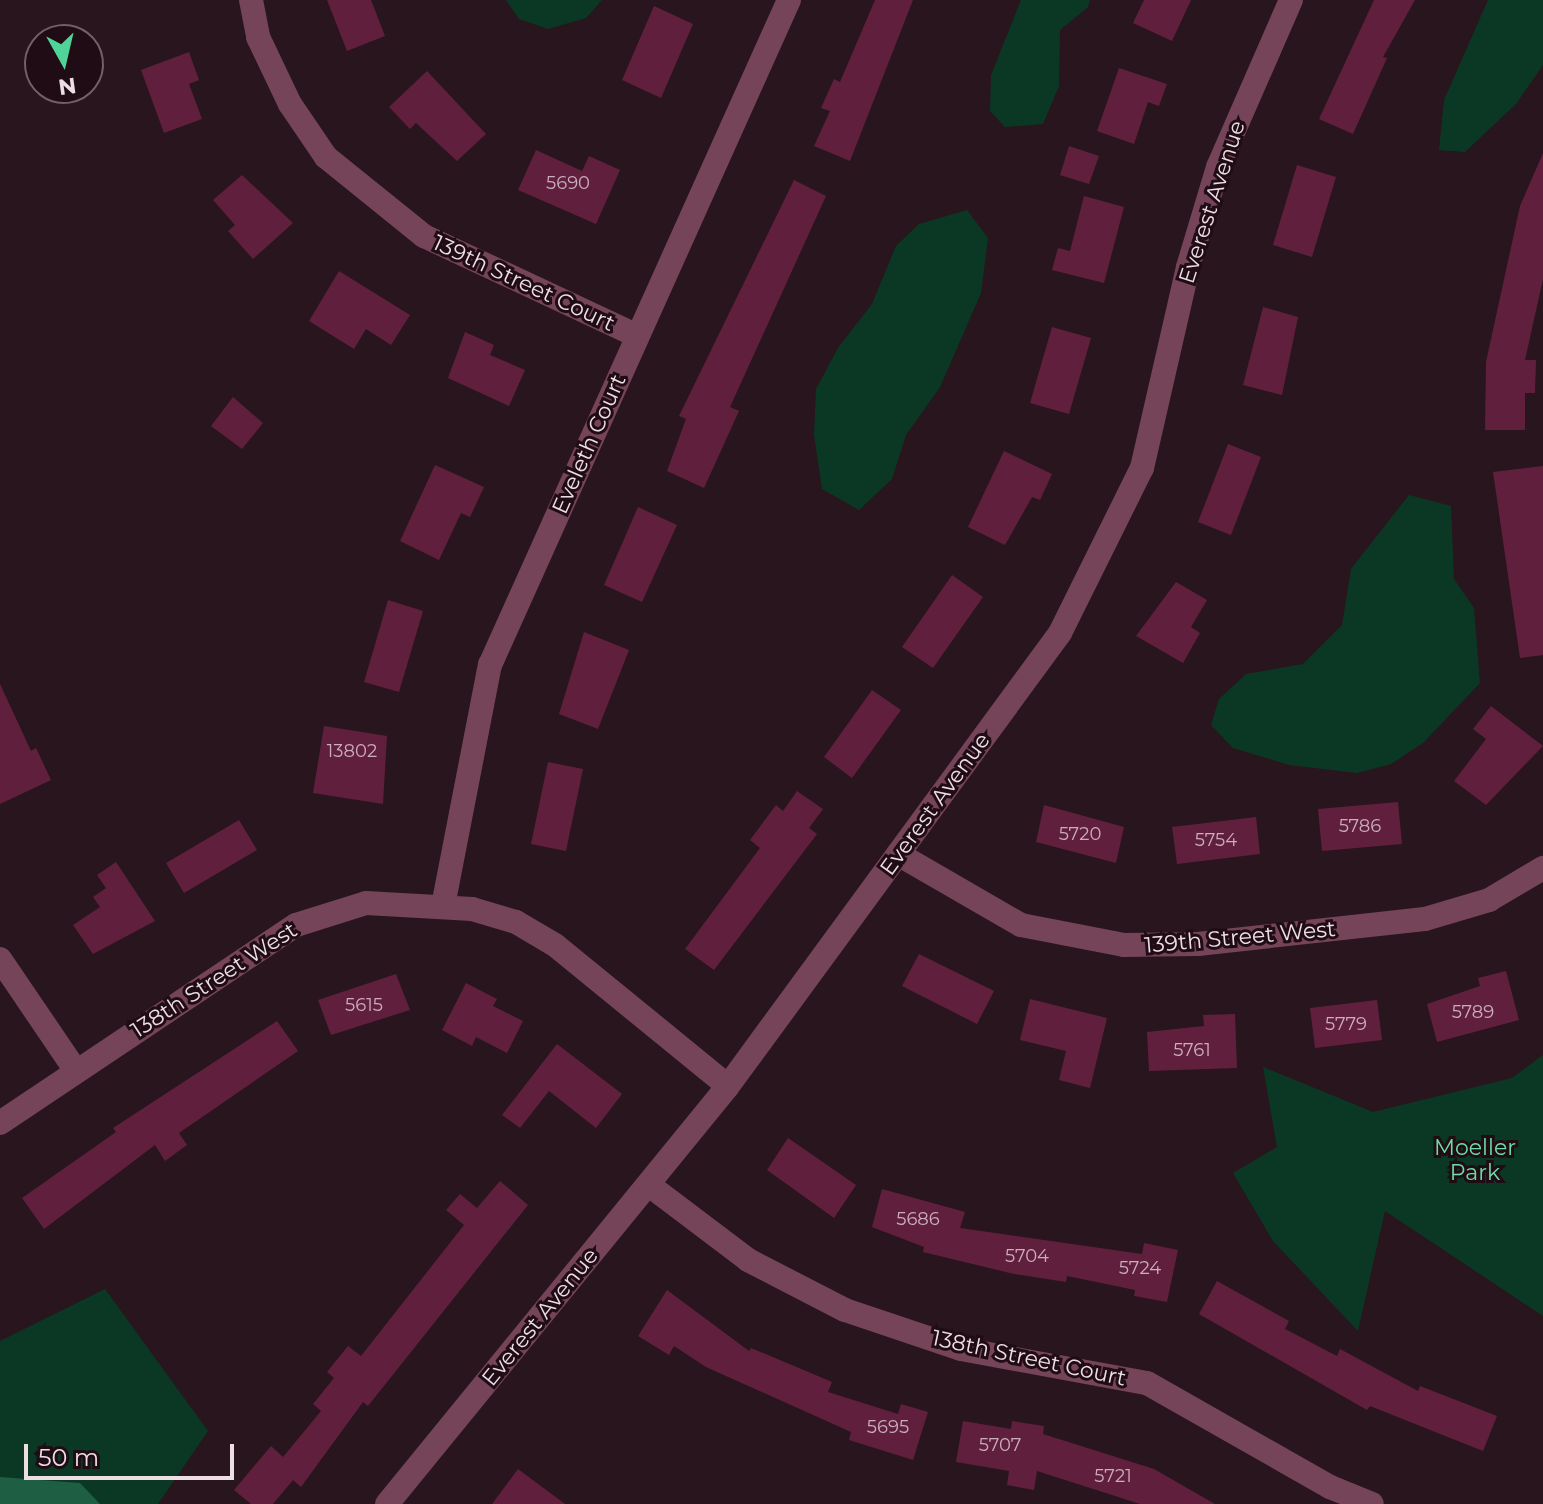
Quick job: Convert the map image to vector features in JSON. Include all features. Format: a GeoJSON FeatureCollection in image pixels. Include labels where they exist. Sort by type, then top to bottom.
{"type":"FeatureCollection","features":[{"type":"Feature","properties":{"kind":"street","name":"139th Street Court"},"geometry":{"type":"LineString","coordinates":[[251,0],[258,37],[290,104],[326,157],[424,236],[637,336]]}},
{"type":"Feature","properties":{"kind":"street","name":"Eveleth Court"},"geometry":{"type":"LineString","coordinates":[[443,906],[490,665],[789,0]]}},
{"type":"Feature","properties":{"kind":"street","name":"Everest Avenue"},"geometry":{"type":"LineString","coordinates":[[387,1504],[728,1086],[1060,633],[1091,580],[1142,468],[1188,267],[1218,167],[1291,0]]}},
{"type":"Feature","properties":{"kind":"street","name":"139th Street West"},"geometry":{"type":"LineString","coordinates":[[898,854],[1021,925],[1124,945],[1198,944],[1425,919],[1489,900],[1543,868]]}},
{"type":"Feature","properties":{"kind":"street","name":"138th Street West"},"geometry":{"type":"LineString","coordinates":[[0,1123],[296,925],[366,903],[443,906],[516,922],[555,945],[728,1086]]}},
{"type":"Feature","properties":{"kind":"street"},"geometry":{"type":"LineString","coordinates":[[0,959],[76,1071]]}},
{"type":"Feature","properties":{"kind":"street","name":"138th Street Court"},"geometry":{"type":"LineString","coordinates":[[649,1185],[748,1260],[845,1310],[961,1349],[1147,1383],[1330,1487],[1372,1504]]}},
{"type":"Feature","properties":{"kind":"green space"},"geometry":{"type":"Polygon","coordinates":[[[506,0],[602,0],[586,18],[548,29],[519,19],[506,0]]]}},
{"type":"Feature","properties":{"kind":"green space"},"geometry":{"type":"Polygon","coordinates":[[[1021,0],[1090,0],[1088,7],[1060,30],[1059,86],[1043,124],[1005,127],[990,111],[991,75],[1021,0]]]}},
{"type":"Feature","properties":{"kind":"green space"},"geometry":{"type":"Polygon","coordinates":[[[1488,0],[1543,0],[1543,65],[1516,104],[1465,152],[1439,150],[1444,100],[1488,0]]]}},
{"type":"Feature","properties":{"kind":"green space"},"geometry":{"type":"Polygon","coordinates":[[[967,210],[988,238],[981,293],[940,387],[906,435],[892,479],[859,510],[822,489],[814,435],[816,389],[838,348],[872,304],[896,246],[919,224],[967,210]]]}},
{"type":"Feature","properties":{"kind":"green space"},"geometry":{"type":"Polygon","coordinates":[[[1409,495],[1451,506],[1454,579],[1474,608],[1480,683],[1423,743],[1391,764],[1357,773],[1289,765],[1233,748],[1211,725],[1219,699],[1246,674],[1303,664],[1342,625],[1351,569],[1409,495]]]}},
{"type":"Feature","properties":{"kind":"green space","name":"Moeller Park"},"geometry":{"type":"Polygon","coordinates":[[[1543,1055],[1543,1316],[1385,1211],[1358,1331],[1273,1241],[1233,1173],[1277,1147],[1263,1067],[1373,1112],[1512,1078],[1543,1055]]]}},
{"type":"Feature","properties":{"kind":"green space"},"geometry":{"type":"Polygon","coordinates":[[[105,1289],[208,1431],[158,1504],[0,1504],[0,1341],[105,1289]]]}},
{"type":"Feature","properties":{"kind":"shaded area"},"geometry":{"type":"Polygon","coordinates":[[[0,1477],[80,1483],[100,1504],[0,1504],[0,1477]]]}},
{"type":"Feature","properties":{"kind":"building"},"geometry":{"type":"Polygon","coordinates":[[[327,0],[371,0],[385,36],[347,51],[327,0]]]}},
{"type":"Feature","properties":{"kind":"building"},"geometry":{"type":"Polygon","coordinates":[[[875,0],[913,0],[850,161],[814,146],[830,111],[821,108],[834,79],[840,82],[875,0]]]}},
{"type":"Feature","properties":{"kind":"building"},"geometry":{"type":"Polygon","coordinates":[[[1144,0],[1191,0],[1172,41],[1133,23],[1144,0]]]}},
{"type":"Feature","properties":{"kind":"building"},"geometry":{"type":"Polygon","coordinates":[[[1374,0],[1415,0],[1383,57],[1387,58],[1353,134],[1319,119],[1374,0]]]}},
{"type":"Feature","properties":{"kind":"building"},"geometry":{"type":"Polygon","coordinates":[[[654,6],[693,24],[661,98],[622,80],[654,6]]]}},
{"type":"Feature","properties":{"kind":"building"},"geometry":{"type":"Polygon","coordinates":[[[189,52],[199,80],[189,84],[202,119],[164,133],[141,70],[189,52]]]}},
{"type":"Feature","properties":{"kind":"building"},"geometry":{"type":"Polygon","coordinates":[[[1119,68],[1167,84],[1159,106],[1148,102],[1134,144],[1097,131],[1119,68]]]}},
{"type":"Feature","properties":{"kind":"building"},"geometry":{"type":"Polygon","coordinates":[[[427,71],[486,134],[457,161],[416,123],[410,129],[389,107],[427,71]]]}},
{"type":"Feature","properties":{"kind":"building"},"geometry":{"type":"Polygon","coordinates":[[[1069,146],[1099,156],[1089,184],[1060,175],[1069,146]]]}},
{"type":"Feature","properties":{"kind":"building"},"geometry":{"type":"Polygon","coordinates":[[[536,150],[582,171],[589,156],[620,170],[596,224],[518,190],[536,150]]]}},
{"type":"Feature","properties":{"kind":"building"},"geometry":{"type":"Polygon","coordinates":[[[1543,153],[1543,279],[1525,360],[1536,360],[1535,393],[1525,393],[1525,430],[1485,430],[1486,362],[1520,206],[1543,153]]]}},
{"type":"Feature","properties":{"kind":"building"},"geometry":{"type":"Polygon","coordinates":[[[1297,165],[1336,177],[1312,257],[1273,245],[1297,165]]]}},
{"type":"Feature","properties":{"kind":"building"},"geometry":{"type":"Polygon","coordinates":[[[242,175],[293,223],[253,259],[228,231],[235,225],[213,200],[242,175]]]}},
{"type":"Feature","properties":{"kind":"building"},"geometry":{"type":"Polygon","coordinates":[[[794,180],[826,196],[730,407],[739,411],[704,488],[667,471],[686,419],[679,416],[794,180]]]}},
{"type":"Feature","properties":{"kind":"building"},"geometry":{"type":"Polygon","coordinates":[[[1084,196],[1124,207],[1104,283],[1052,270],[1058,248],[1070,251],[1084,196]]]}},
{"type":"Feature","properties":{"kind":"building"},"geometry":{"type":"Polygon","coordinates":[[[339,271],[410,315],[391,345],[366,329],[354,349],[309,321],[339,271]]]}},
{"type":"Feature","properties":{"kind":"building"},"geometry":{"type":"Polygon","coordinates":[[[1263,307],[1298,317],[1282,395],[1243,385],[1263,307]]]}},
{"type":"Feature","properties":{"kind":"building"},"geometry":{"type":"Polygon","coordinates":[[[1052,327],[1091,338],[1069,414],[1030,403],[1052,327]]]}},
{"type":"Feature","properties":{"kind":"building"},"geometry":{"type":"Polygon","coordinates":[[[465,332],[494,345],[490,355],[525,370],[509,406],[448,378],[465,332]]]}},
{"type":"Feature","properties":{"kind":"building"},"geometry":{"type":"Polygon","coordinates":[[[233,397],[263,423],[242,449],[211,426],[233,397]]]}},
{"type":"Feature","properties":{"kind":"building"},"geometry":{"type":"Polygon","coordinates":[[[1228,444],[1261,457],[1231,535],[1198,522],[1228,444]]]}},
{"type":"Feature","properties":{"kind":"building"},"geometry":{"type":"Polygon","coordinates":[[[1004,451],[1052,474],[1040,500],[1032,497],[1005,545],[968,527],[1004,451]]]}},
{"type":"Feature","properties":{"kind":"building"},"geometry":{"type":"Polygon","coordinates":[[[435,465],[484,487],[470,517],[461,513],[439,560],[400,541],[435,465]]]}},
{"type":"Feature","properties":{"kind":"building"},"geometry":{"type":"Polygon","coordinates":[[[1543,466],[1543,655],[1520,658],[1493,472],[1543,466]]]}},
{"type":"Feature","properties":{"kind":"building"},"geometry":{"type":"Polygon","coordinates":[[[638,507],[677,525],[642,602],[604,585],[638,507]]]}},
{"type":"Feature","properties":{"kind":"building"},"geometry":{"type":"Polygon","coordinates":[[[952,575],[983,597],[933,668],[902,647],[952,575]]]}},
{"type":"Feature","properties":{"kind":"building"},"geometry":{"type":"Polygon","coordinates":[[[1176,582],[1207,600],[1191,627],[1200,633],[1183,663],[1136,636],[1176,582]]]}},
{"type":"Feature","properties":{"kind":"building"},"geometry":{"type":"Polygon","coordinates":[[[388,600],[423,611],[399,692],[364,682],[388,600]]]}},
{"type":"Feature","properties":{"kind":"building"},"geometry":{"type":"Polygon","coordinates":[[[584,632],[629,650],[598,729],[559,714],[584,632]]]}},
{"type":"Feature","properties":{"kind":"building"},"geometry":{"type":"Polygon","coordinates":[[[0,684],[31,751],[36,748],[51,780],[0,804],[0,684]]]}},
{"type":"Feature","properties":{"kind":"building"},"geometry":{"type":"Polygon","coordinates":[[[872,690],[901,710],[852,778],[824,757],[872,690]]]}},
{"type":"Feature","properties":{"kind":"building"},"geometry":{"type":"Polygon","coordinates":[[[1491,706],[1543,746],[1486,805],[1454,781],[1486,739],[1473,729],[1491,706]]]}},
{"type":"Feature","properties":{"kind":"building"},"geometry":{"type":"Polygon","coordinates":[[[324,726],[387,736],[383,804],[313,793],[324,726]]]}},
{"type":"Feature","properties":{"kind":"building"},"geometry":{"type":"Polygon","coordinates":[[[548,762],[583,769],[566,851],[531,844],[548,762]]]}},
{"type":"Feature","properties":{"kind":"building"},"geometry":{"type":"Polygon","coordinates":[[[797,791],[823,809],[809,828],[817,834],[714,970],[685,949],[760,848],[750,840],[776,805],[783,811],[797,791]]]}},
{"type":"Feature","properties":{"kind":"building"},"geometry":{"type":"Polygon","coordinates":[[[1398,802],[1402,844],[1322,851],[1318,809],[1398,802]]]}},
{"type":"Feature","properties":{"kind":"building"},"geometry":{"type":"Polygon","coordinates":[[[1044,805],[1124,827],[1116,863],[1036,842],[1044,805]]]}},
{"type":"Feature","properties":{"kind":"building"},"geometry":{"type":"Polygon","coordinates":[[[1256,817],[1260,854],[1177,864],[1172,827],[1256,817]]]}},
{"type":"Feature","properties":{"kind":"building"},"geometry":{"type":"Polygon","coordinates":[[[239,820],[257,850],[184,893],[166,863],[239,820]]]}},
{"type":"Feature","properties":{"kind":"building"},"geometry":{"type":"Polygon","coordinates":[[[116,862],[155,921],[93,954],[73,925],[100,907],[93,897],[106,888],[97,875],[116,862]]]}},
{"type":"Feature","properties":{"kind":"building"},"geometry":{"type":"Polygon","coordinates":[[[919,954],[994,991],[977,1024],[902,986],[919,954]]]}},
{"type":"Feature","properties":{"kind":"building"},"geometry":{"type":"Polygon","coordinates":[[[1506,971],[1519,1020],[1437,1042],[1427,1004],[1480,986],[1478,978],[1506,971]]]}},
{"type":"Feature","properties":{"kind":"building"},"geometry":{"type":"Polygon","coordinates":[[[396,974],[410,1010],[331,1035],[318,1000],[396,974]]]}},
{"type":"Feature","properties":{"kind":"building"},"geometry":{"type":"Polygon","coordinates":[[[466,983],[497,999],[493,1006],[523,1021],[507,1053],[476,1037],[472,1046],[442,1030],[466,983]]]}},
{"type":"Feature","properties":{"kind":"building"},"geometry":{"type":"Polygon","coordinates":[[[1030,999],[1107,1018],[1090,1088],[1059,1080],[1066,1051],[1020,1040],[1030,999]]]}},
{"type":"Feature","properties":{"kind":"building"},"geometry":{"type":"Polygon","coordinates":[[[1377,1000],[1382,1040],[1315,1048],[1310,1008],[1377,1000]]]}},
{"type":"Feature","properties":{"kind":"building"},"geometry":{"type":"Polygon","coordinates":[[[1235,1014],[1237,1068],[1149,1071],[1147,1032],[1204,1026],[1203,1015],[1235,1014]]]}},
{"type":"Feature","properties":{"kind":"building"},"geometry":{"type":"Polygon","coordinates":[[[277,1021],[298,1051],[179,1133],[187,1145],[165,1161],[155,1145],[44,1229],[22,1198],[116,1132],[113,1128],[277,1021]]]}},
{"type":"Feature","properties":{"kind":"building"},"geometry":{"type":"Polygon","coordinates":[[[557,1044],[622,1094],[596,1128],[549,1091],[520,1128],[502,1115],[557,1044]]]}},
{"type":"Feature","properties":{"kind":"building"},"geometry":{"type":"Polygon","coordinates":[[[788,1138],[856,1185],[834,1218],[767,1170],[788,1138]]]}},
{"type":"Feature","properties":{"kind":"building"},"geometry":{"type":"Polygon","coordinates":[[[500,1181],[528,1205],[368,1406],[363,1402],[301,1487],[293,1480],[273,1504],[251,1504],[234,1490],[271,1446],[283,1457],[321,1411],[313,1404],[334,1378],[327,1372],[348,1346],[361,1356],[464,1225],[446,1210],[460,1194],[477,1208],[500,1181]]]}},
{"type":"Feature","properties":{"kind":"building"},"geometry":{"type":"Polygon","coordinates":[[[882,1189],[965,1212],[960,1228],[1142,1254],[1144,1243],[1178,1250],[1167,1302],[1134,1296],[1135,1290],[1067,1276],[1066,1282],[1014,1274],[923,1252],[924,1247],[872,1227],[882,1189]]]}},
{"type":"Feature","properties":{"kind":"building"},"geometry":{"type":"Polygon","coordinates":[[[1217,1281],[1289,1321],[1285,1329],[1337,1356],[1340,1349],[1418,1391],[1420,1386],[1497,1416],[1483,1451],[1370,1406],[1367,1410],[1199,1314],[1217,1281]]]}},
{"type":"Feature","properties":{"kind":"building"},"geometry":{"type":"Polygon","coordinates":[[[667,1290],[749,1351],[751,1348],[832,1382],[828,1392],[898,1414],[901,1404],[928,1412],[913,1460],[849,1440],[851,1432],[706,1367],[674,1346],[669,1355],[638,1336],[667,1290]]]}},
{"type":"Feature","properties":{"kind":"building"},"geometry":{"type":"Polygon","coordinates":[[[963,1421],[1011,1429],[1012,1421],[1044,1426],[1043,1434],[1154,1469],[1215,1504],[1140,1504],[1037,1471],[1034,1490],[1007,1485],[1009,1471],[956,1462],[963,1421]]]}},
{"type":"Feature","properties":{"kind":"building"},"geometry":{"type":"Polygon","coordinates":[[[518,1469],[565,1504],[492,1504],[518,1469]]]}}]}
